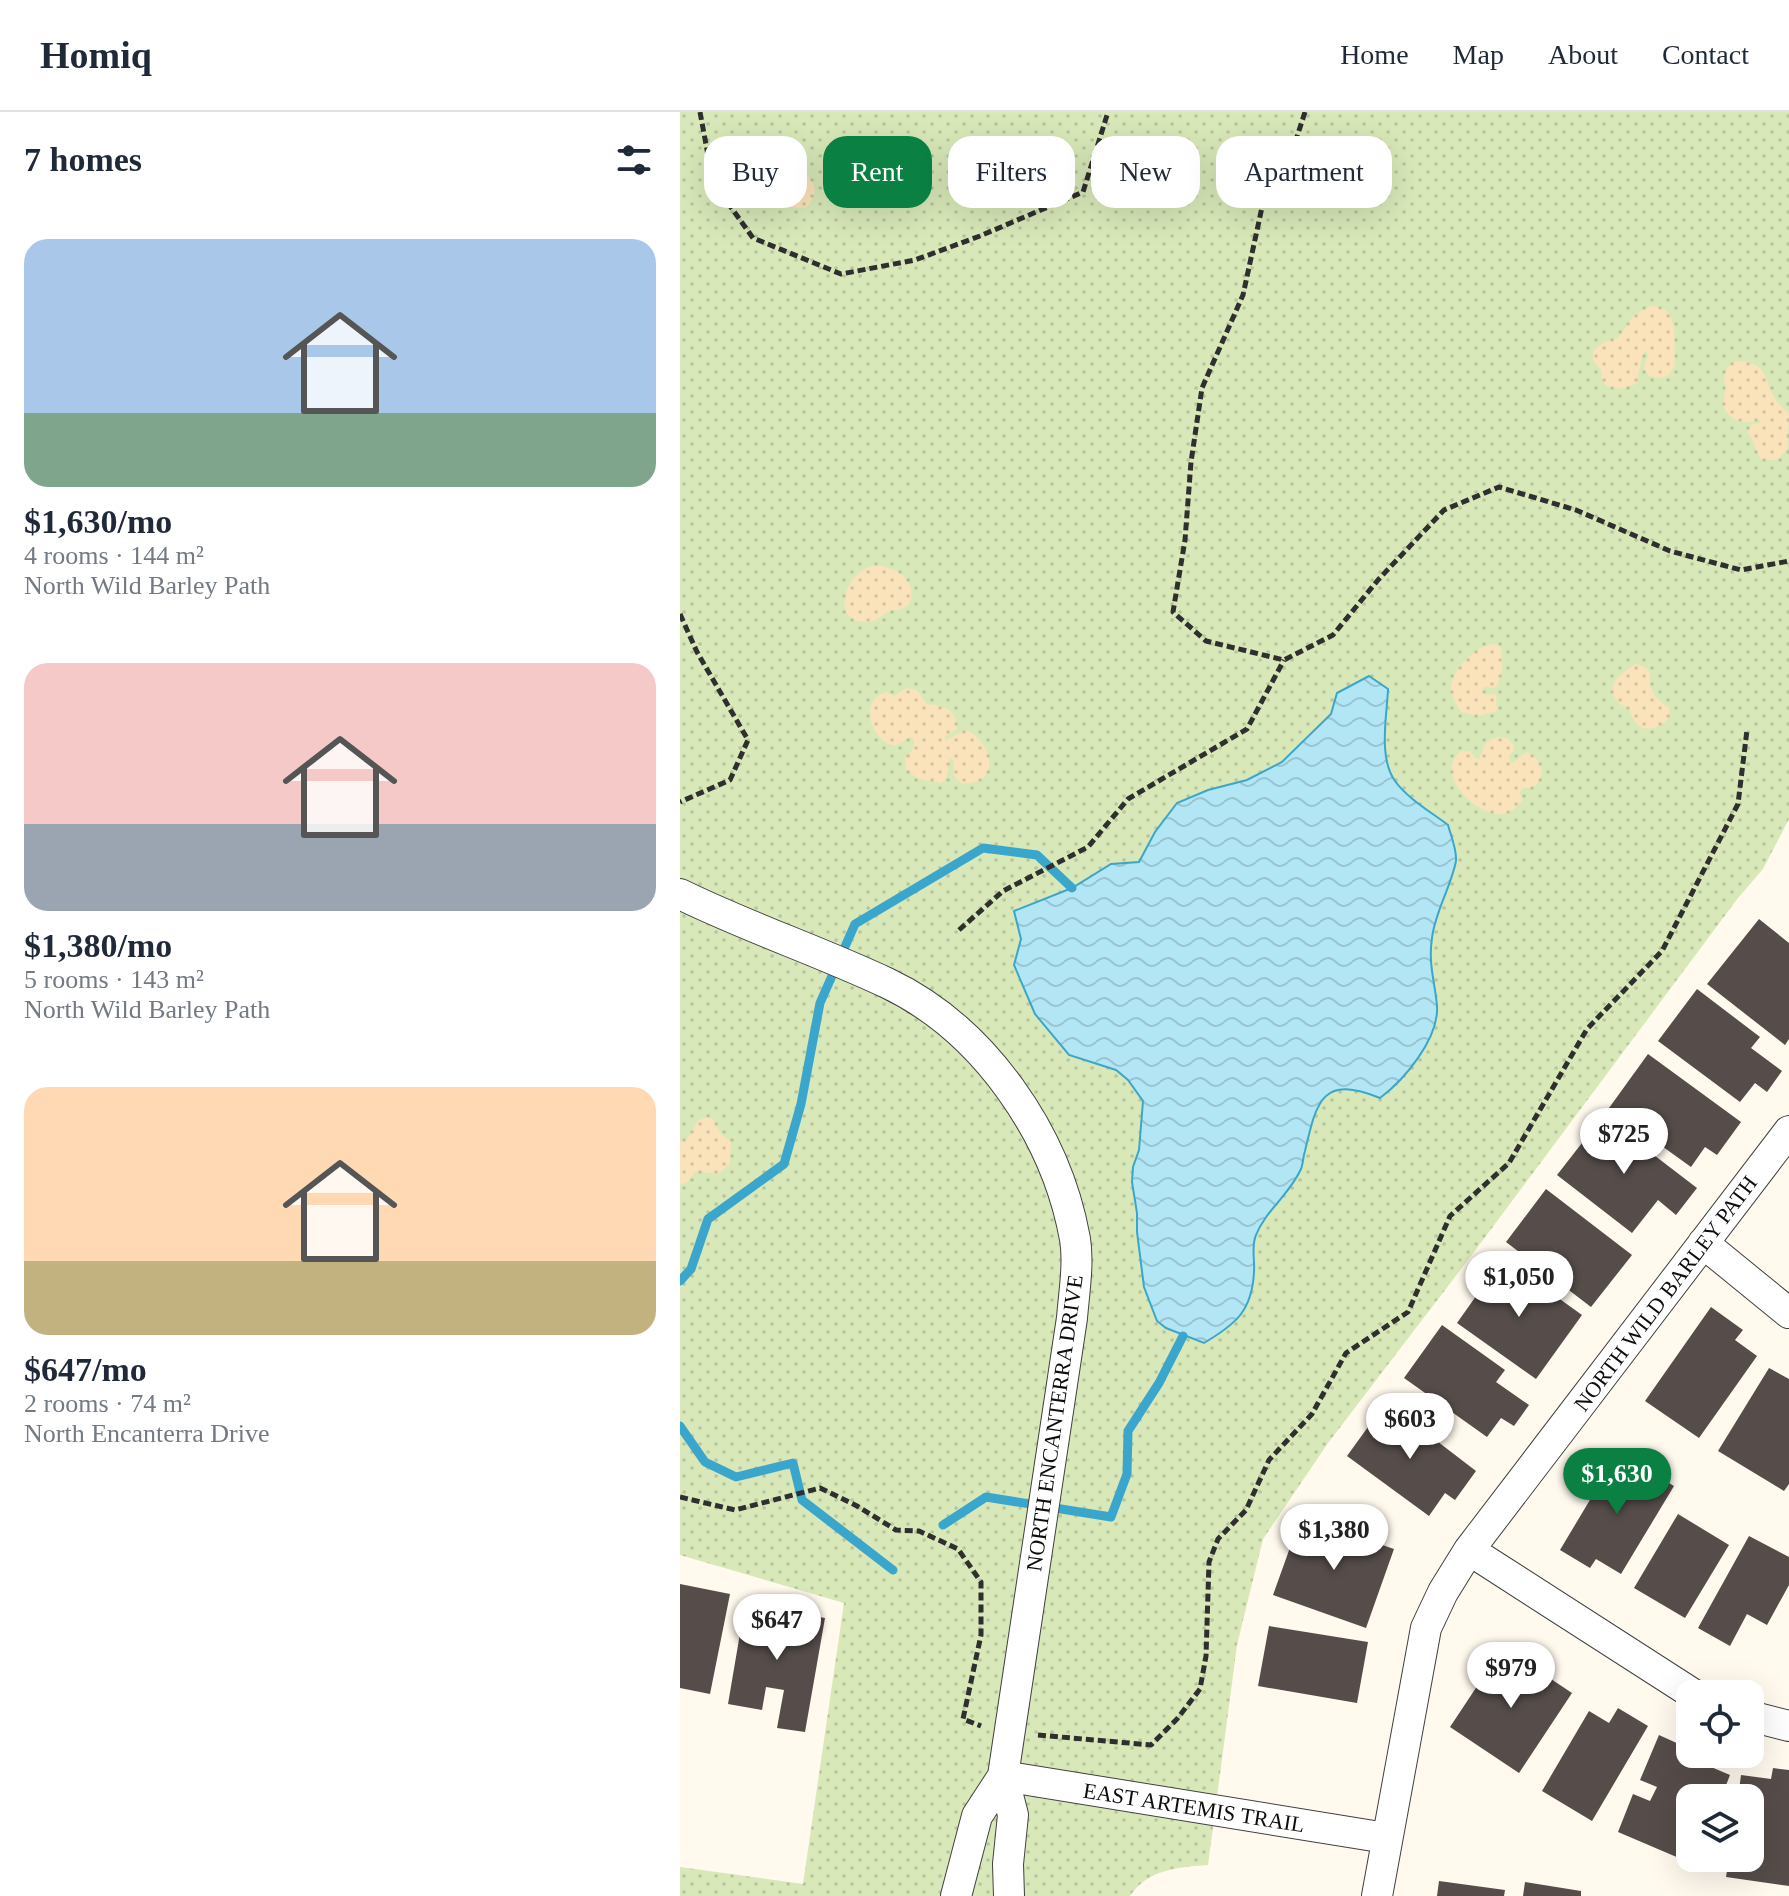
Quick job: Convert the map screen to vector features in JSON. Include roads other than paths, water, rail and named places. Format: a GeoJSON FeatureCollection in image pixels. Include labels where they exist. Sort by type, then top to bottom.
{"type":"FeatureCollection","features":[{"type":"Feature","properties":{"kind":"street","name":"NORTH ENCANTERRA DRIVE"},"geometry":{"type":"LineString","coordinates":[[680,894],[794,946],[889,984],[953,1025],[987,1058],[1018,1100],[1052,1161],[1075,1240],[1072,1318],[1003,1776],[1013,1815],[1008,1864],[1009,1896]]}},
{"type":"Feature","properties":{"kind":"street","name":"NORTH WILD BARLEY PATH"},"geometry":{"type":"LineString","coordinates":[[1377,1896],[1426,1628],[1443,1592],[1469,1550],[1789,1131]]}},
{"type":"Feature","properties":{"kind":"street"},"geometry":{"type":"LineString","coordinates":[[1703,1243],[1789,1313]]}},
{"type":"Feature","properties":{"kind":"street"},"geometry":{"type":"LineString","coordinates":[[1469,1550],[1676,1683]]}},
{"type":"Feature","properties":{"kind":"street"},"geometry":{"type":"LineString","coordinates":[[1764,1720],[1789,1726]]}},
{"type":"Feature","properties":{"kind":"street","name":"NORTH ENCANTERRA DRIVE"},"geometry":{"type":"LineString","coordinates":[[956,1896],[977,1816],[1003,1776]]}},
{"type":"Feature","properties":{"kind":"street","name":"EAST ARTEMIS TRAIL"},"geometry":{"type":"LineString","coordinates":[[1003,1776],[1386,1838]]}},
{"type":"Feature","properties":{"kind":"water"},"geometry":{"type":"Polygon","coordinates":[[[1369,676],[1388,689],[1385,748],[1395,781],[1406,794],[1448,825],[1455,848],[1454,871],[1432,938],[1436,1019],[1418,1058],[1380,1098],[1346,1089],[1334,1091],[1319,1105],[1301,1169],[1256,1235],[1253,1285],[1246,1307],[1225,1329],[1204,1343],[1166,1328],[1157,1321],[1144,1287],[1132,1182],[1139,1150],[1143,1101],[1128,1080],[1116,1070],[1069,1055],[1035,1014],[1014,965],[1021,939],[1014,911],[1072,888],[1111,864],[1139,862],[1155,832],[1177,803],[1208,790],[1247,780],[1282,762],[1331,714],[1337,693],[1369,676]]]}},
{"type":"Feature","properties":{"kind":"waterway"},"geometry":{"type":"LineString","coordinates":[[680,1281],[691,1269],[708,1219],[784,1164],[801,1104],[820,1003],[855,924],[983,848],[1037,855],[1072,888]]}},
{"type":"Feature","properties":{"kind":"waterway"},"geometry":{"type":"LineString","coordinates":[[943,1525],[986,1497],[1111,1517],[1127,1474],[1128,1431],[1159,1383],[1183,1336]]}},
{"type":"Feature","properties":{"kind":"waterway"},"geometry":{"type":"LineString","coordinates":[[680,1426],[705,1462],[736,1477],[793,1463],[802,1500],[893,1570]]}}]}
